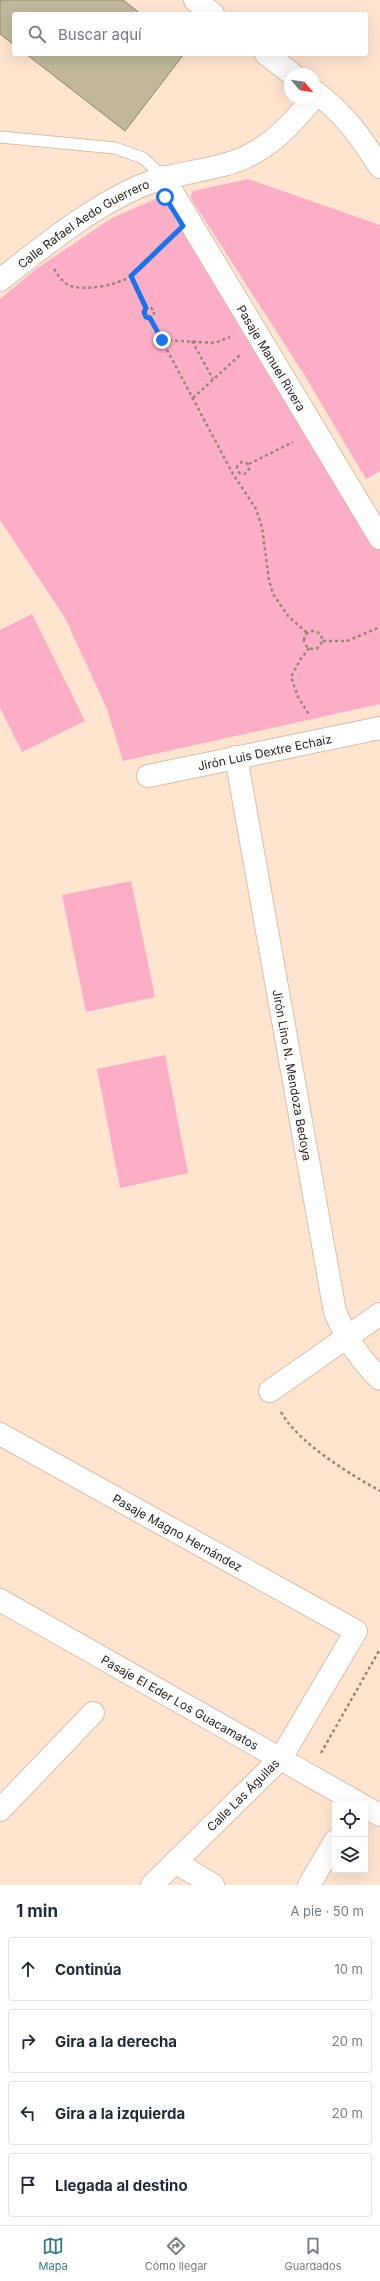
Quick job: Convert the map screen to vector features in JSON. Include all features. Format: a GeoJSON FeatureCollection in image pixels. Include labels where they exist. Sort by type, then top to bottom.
{"type":"FeatureCollection","features":[{"type":"Feature","properties":{"kind":"street"},"geometry":{"type":"LineString","coordinates":[[195,0],[210,12]]}},
{"type":"Feature","properties":{"kind":"street"},"geometry":{"type":"LineString","coordinates":[[269,56],[284,68]]}},
{"type":"Feature","properties":{"kind":"street"},"geometry":{"type":"LineString","coordinates":[[320,98],[337,108],[353,126],[380,167]]}},
{"type":"Feature","properties":{"kind":"street","name":"Calle Rafael Aedo Guerrero"},"geometry":{"type":"LineString","coordinates":[[0,280],[58,235],[105,204],[163,177],[225,165],[269,145],[294,121],[308,104]]}},
{"type":"Feature","properties":{"kind":"street","name":"Pasaje Manuel Rivera"},"geometry":{"type":"LineString","coordinates":[[163,177],[380,538]]}},
{"type":"Feature","properties":{"kind":"street","name":"Jirón Luis Dextre Echaíz"},"geometry":{"type":"LineString","coordinates":[[148,776],[380,728]]}},
{"type":"Feature","properties":{"kind":"street","name":"Jirón Lino N. Mendoza Bedoya"},"geometry":{"type":"LineString","coordinates":[[236,757],[328,1280],[335,1312],[345,1337],[363,1363],[380,1379]]}},
{"type":"Feature","properties":{"kind":"street"},"geometry":{"type":"LineString","coordinates":[[270,1391],[345,1337],[380,1314]]}},
{"type":"Feature","properties":{"kind":"street","name":"Pasaje Magno Hernández"},"geometry":{"type":"LineString","coordinates":[[0,1434],[356,1631]]}},
{"type":"Feature","properties":{"kind":"street","name":"Pasaje El Eder Los Guacamatos"},"geometry":{"type":"LineString","coordinates":[[0,1600],[355,1801]]}},
{"type":"Feature","properties":{"kind":"street","name":"Calle Las Águilas"},"geometry":{"type":"LineString","coordinates":[[152,1885],[281,1758],[356,1631]]}},
{"type":"Feature","properties":{"kind":"street"},"geometry":{"type":"LineString","coordinates":[[0,1810],[93,1713]]}},
{"type":"Feature","properties":{"kind":"street","name":"Pasaje El Eder Los Guacamatos"},"geometry":{"type":"LineString","coordinates":[[368,1808],[380,1815]]}},
{"type":"Feature","properties":{"kind":"street"},"geometry":{"type":"LineString","coordinates":[[309,1885],[332,1846]]}},
{"type":"Feature","properties":{"kind":"street"},"geometry":{"type":"LineString","coordinates":[[175,1862],[213,1885]]}},
{"type":"Feature","properties":{"kind":"lane"},"geometry":{"type":"LineString","coordinates":[[0,137],[115,148],[143,158],[163,177]]}},
{"type":"Feature","properties":{"kind":"path"},"geometry":{"type":"LineString","coordinates":[[51,263],[58,276],[67,284],[76,288],[88,288],[112,284],[131,276],[173,236]]}},
{"type":"Feature","properties":{"kind":"path"},"geometry":{"type":"LineString","coordinates":[[131,276],[146,308],[144,312],[146,317],[150,318],[233,474],[256,509],[262,527],[269,580],[273,594],[288,616],[307,633]]}},
{"type":"Feature","properties":{"kind":"path"},"geometry":{"type":"LineString","coordinates":[[146,308],[154,310],[154,314],[150,318]]}},
{"type":"Feature","properties":{"kind":"path"},"geometry":{"type":"LineString","coordinates":[[162,340],[192,340],[215,344],[233,335]]}},
{"type":"Feature","properties":{"kind":"path"},"geometry":{"type":"LineString","coordinates":[[192,340],[213,380]]}},
{"type":"Feature","properties":{"kind":"path"},"geometry":{"type":"LineString","coordinates":[[193,398],[242,354]]}},
{"type":"Feature","properties":{"kind":"path"},"geometry":{"type":"LineString","coordinates":[[249,464],[250,470],[246,474],[240,474],[238,464],[242,462],[249,464],[296,440]]}},
{"type":"Feature","properties":{"kind":"path"},"geometry":{"type":"LineString","coordinates":[[233,474],[238,470]]}},
{"type":"Feature","properties":{"kind":"path"},"geometry":{"type":"LineString","coordinates":[[323,641],[347,641],[380,627]]}},
{"type":"Feature","properties":{"kind":"path"},"geometry":{"type":"LineString","coordinates":[[313,631],[318,632],[322,636],[323,641],[320,647],[315,650],[309,648],[305,644],[304,638],[307,633],[313,631]]}},
{"type":"Feature","properties":{"kind":"path"},"geometry":{"type":"LineString","coordinates":[[309,648],[300,660],[291,677],[298,697],[310,716]]}},
{"type":"Feature","properties":{"kind":"path"},"geometry":{"type":"LineString","coordinates":[[270,1391],[286,1421],[318,1451],[380,1491]]}},
{"type":"Feature","properties":{"kind":"path"},"geometry":{"type":"LineString","coordinates":[[309,1775],[380,1649]]}},
{"type":"Feature","properties":{"kind":"shaded area"},"geometry":{"type":"Polygon","coordinates":[[[248,179],[380,225],[380,471],[366,479],[305,376],[190,197],[193,191],[248,179]]]}},
{"type":"Feature","properties":{"kind":"shaded area"},"geometry":{"type":"Polygon","coordinates":[[[167,194],[380,551],[380,704],[123,761],[107,709],[65,618],[0,520],[0,299],[36,269],[112,218],[167,194]]]}},
{"type":"Feature","properties":{"kind":"shaded area"},"geometry":{"type":"Polygon","coordinates":[[[32,614],[85,721],[22,752],[0,708],[0,630],[32,614]]]}},
{"type":"Feature","properties":{"kind":"shaded area"},"geometry":{"type":"Polygon","coordinates":[[[131,881],[155,997],[86,1012],[62,895],[131,881]]]}},
{"type":"Feature","properties":{"kind":"shaded area"},"geometry":{"type":"Polygon","coordinates":[[[165,1055],[188,1173],[120,1188],[97,1069],[165,1055]]]}},
{"type":"Feature","properties":{"kind":"building"},"geometry":{"type":"Polygon","coordinates":[[[0,0],[123,0],[138,12],[12,12],[12,43],[0,34],[0,0]]]}},
{"type":"Feature","properties":{"kind":"building"},"geometry":{"type":"Polygon","coordinates":[[[29,56],[182,56],[125,131],[29,56]]]}},
{"type":"Feature","properties":{"kind":"route"},"geometry":{"type":"LineString","coordinates":[[162,340],[150,318],[146,317],[144,312],[146,308],[131,276],[183,226],[165,197]]}}]}
